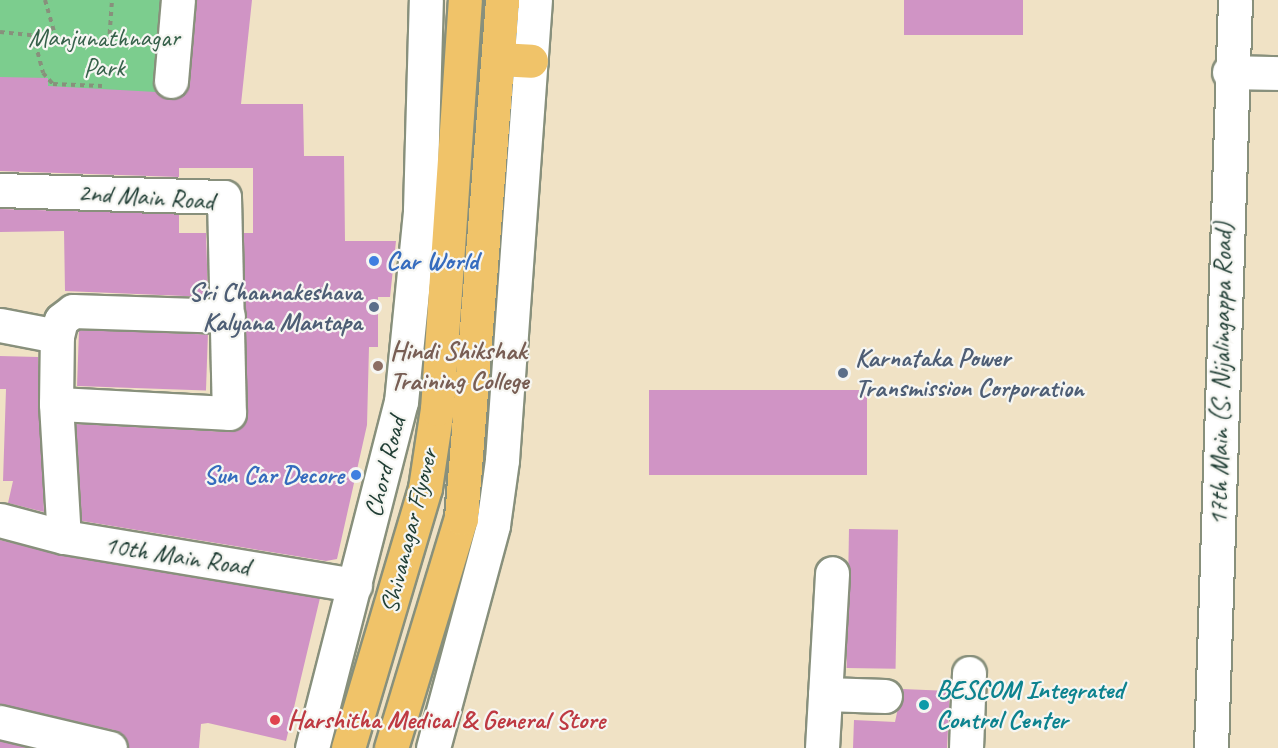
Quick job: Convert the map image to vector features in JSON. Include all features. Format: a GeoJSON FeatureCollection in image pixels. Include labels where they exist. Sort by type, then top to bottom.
{"type":"FeatureCollection","features":[{"type":"Feature","properties":{"kind":"main road","name":"Shivanagar Flyover"},"geometry":{"type":"LineString","coordinates":[[348,748],[425,488],[437,409],[465,0]]}},
{"type":"Feature","properties":{"kind":"main road","name":"Shivanagar Flyover"},"geometry":{"type":"LineString","coordinates":[[391,748],[461,518],[472,417],[502,0]]}},
{"type":"Feature","properties":{"kind":"main road"},"geometry":{"type":"LineString","coordinates":[[498,59],[531,61]]}},
{"type":"Feature","properties":{"kind":"street"},"geometry":{"type":"LineString","coordinates":[[171,81],[178,0]]}},
{"type":"Feature","properties":{"kind":"street","name":"Chord Road"},"geometry":{"type":"LineString","coordinates":[[312,748],[356,585],[401,402],[420,210],[426,0]]}},
{"type":"Feature","properties":{"kind":"street"},"geometry":{"type":"LineString","coordinates":[[433,748],[493,525],[502,460],[535,0]]}},
{"type":"Feature","properties":{"kind":"street","name":"17th Main (S. Nijalingappa Road)"},"geometry":{"type":"LineString","coordinates":[[1212,748],[1229,72],[1235,0]]}},
{"type":"Feature","properties":{"kind":"street"},"geometry":{"type":"LineString","coordinates":[[1229,72],[1278,73]]}},
{"type":"Feature","properties":{"kind":"street","name":"2nd Main Road"},"geometry":{"type":"LineString","coordinates":[[0,190],[224,197],[229,413],[56,404]]}},
{"type":"Feature","properties":{"kind":"street"},"geometry":{"type":"LineString","coordinates":[[0,325],[228,316]]}},
{"type":"Feature","properties":{"kind":"street"},"geometry":{"type":"LineString","coordinates":[[64,537],[56,404],[65,323]]}},
{"type":"Feature","properties":{"kind":"street","name":"10th Main Road"},"geometry":{"type":"LineString","coordinates":[[0,520],[64,537],[356,585]]}},
{"type":"Feature","properties":{"kind":"street"},"geometry":{"type":"LineString","coordinates":[[822,748],[832,573]]}},
{"type":"Feature","properties":{"kind":"street"},"geometry":{"type":"LineString","coordinates":[[966,748],[969,673]]}},
{"type":"Feature","properties":{"kind":"street"},"geometry":{"type":"LineString","coordinates":[[825,694],[885,696]]}},
{"type":"Feature","properties":{"kind":"street"},"geometry":{"type":"LineString","coordinates":[[0,722],[110,748]]}},
{"type":"Feature","properties":{"kind":"path"},"geometry":{"type":"LineString","coordinates":[[45,0],[56,38]]}},
{"type":"Feature","properties":{"kind":"path"},"geometry":{"type":"LineString","coordinates":[[0,32],[109,42],[112,0]]}},
{"type":"Feature","properties":{"kind":"path"},"geometry":{"type":"LineString","coordinates":[[33,35],[43,73],[53,84],[102,86]]}},
{"type":"Feature","properties":{"kind":"green space","name":"Manjunathnagar Park"},"geometry":{"type":"Polygon","coordinates":[[[0,0],[170,0],[161,111],[0,98],[0,0]]]}},
{"type":"Feature","properties":{"kind":"building"},"geometry":{"type":"Polygon","coordinates":[[[196,0],[252,0],[241,104],[303,104],[304,156],[344,156],[345,241],[396,241],[390,297],[378,297],[378,347],[369,347],[367,425],[337,559],[326,561],[82,521],[76,424],[228,432],[245,422],[244,233],[253,233],[253,168],[179,168],[179,177],[0,171],[0,77],[48,78],[48,86],[156,92],[178,98],[190,83],[196,0]]]}},
{"type":"Feature","properties":{"kind":"building"},"geometry":{"type":"Polygon","coordinates":[[[904,0],[1023,0],[1023,35],[904,35],[904,0]]]}},
{"type":"Feature","properties":{"kind":"building"},"geometry":{"type":"Polygon","coordinates":[[[0,209],[179,214],[179,233],[206,233],[208,297],[65,291],[64,231],[0,232],[0,209]]]}},
{"type":"Feature","properties":{"kind":"building"},"geometry":{"type":"Polygon","coordinates":[[[79,330],[208,335],[206,390],[77,386],[79,330]]]}},
{"type":"Feature","properties":{"kind":"building"},"geometry":{"type":"Polygon","coordinates":[[[0,356],[38,357],[44,512],[8,503],[13,481],[3,481],[6,389],[0,389],[0,356]]]}},
{"type":"Feature","properties":{"kind":"building"},"geometry":{"type":"Polygon","coordinates":[[[649,390],[867,390],[867,475],[649,475],[649,390]]]}},
{"type":"Feature","properties":{"kind":"building"},"geometry":{"type":"Polygon","coordinates":[[[849,529],[898,530],[896,669],[847,668],[849,529]]]}},
{"type":"Feature","properties":{"kind":"building"},"geometry":{"type":"Polygon","coordinates":[[[0,540],[61,555],[320,598],[286,741],[208,723],[201,724],[199,748],[128,748],[114,730],[0,704],[0,540]]]}},
{"type":"Feature","properties":{"kind":"building","name":"BESCOM Integrated Control Center"},"geometry":{"type":"Polygon","coordinates":[[[902,689],[950,691],[947,748],[853,748],[854,720],[895,722],[902,689]]]}},
{"type":"Feature","properties":{"kind":"building"},"geometry":{"type":"Polygon","coordinates":[[[0,741],[28,748],[0,748],[0,741]]]}},
{"type":"Feature","properties":{"kind":"place","name":"Car World"},"geometry":{"type":"Point","coordinates":[374,261]}},
{"type":"Feature","properties":{"kind":"place","name":"Sri Channakeshava Kalyana Mantapa"},"geometry":{"type":"Point","coordinates":[374,307]}},
{"type":"Feature","properties":{"kind":"place","name":"Hindi Shikshak Training College"},"geometry":{"type":"Point","coordinates":[378,366]}},
{"type":"Feature","properties":{"kind":"place","name":"Karnataka Power Transmission Corporation"},"geometry":{"type":"Point","coordinates":[843,373]}},
{"type":"Feature","properties":{"kind":"place","name":"Sun Car Decore"},"geometry":{"type":"Point","coordinates":[356,475]}},
{"type":"Feature","properties":{"kind":"place","name":"BESCOM Integrated Control Center"},"geometry":{"type":"Point","coordinates":[924,705]}},
{"type":"Feature","properties":{"kind":"place","name":"Harshitha Medical & General Store"},"geometry":{"type":"Point","coordinates":[275,720]}}]}
